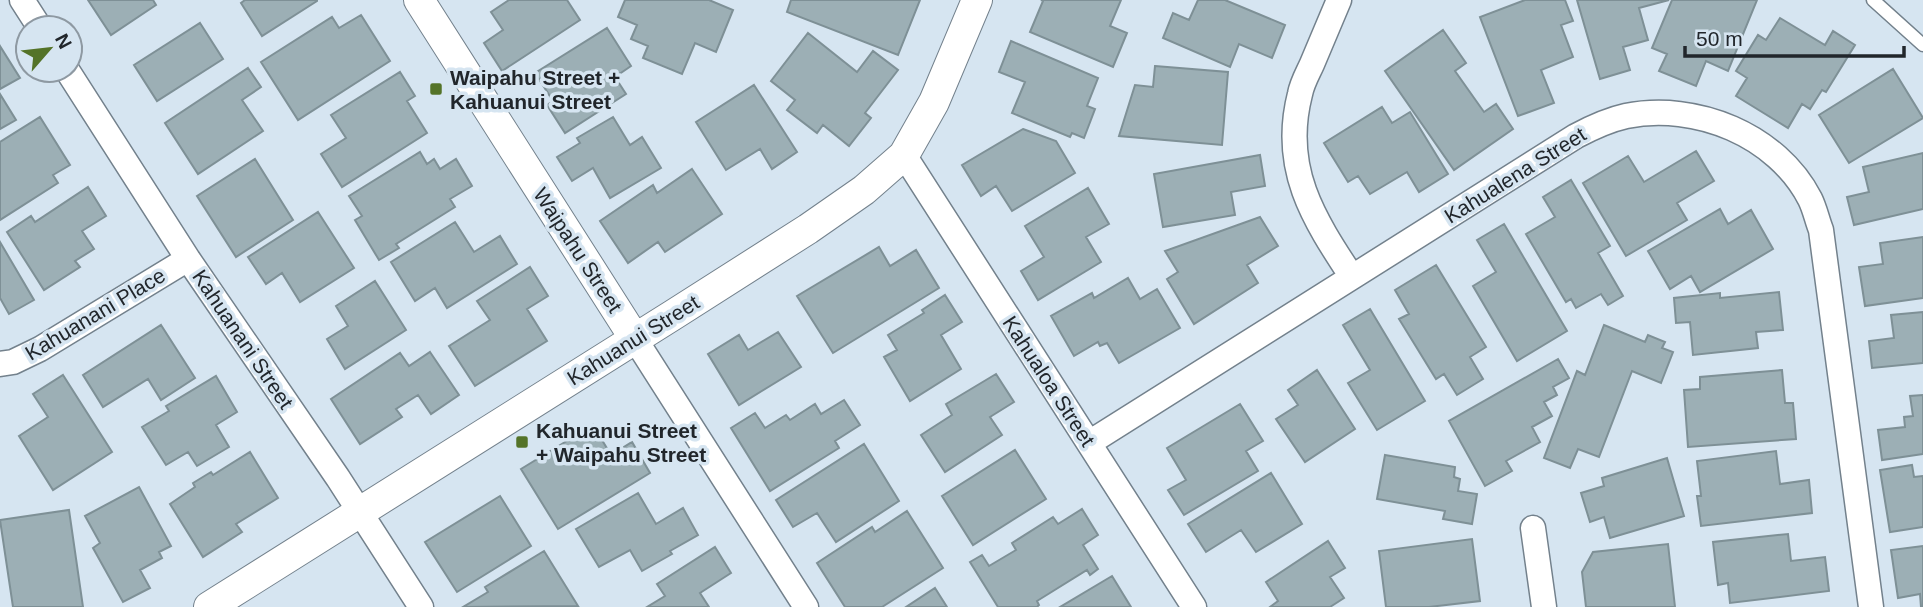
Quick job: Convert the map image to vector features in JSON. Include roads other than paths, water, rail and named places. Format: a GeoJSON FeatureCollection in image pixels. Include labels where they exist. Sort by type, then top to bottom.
{"type":"FeatureCollection","features":[{"type":"Feature","properties":{"kind":"street","name":"Waipahu Street"},"geometry":{"type":"LineString","coordinates":[[419,0],[806,607]]}},
{"type":"Feature","properties":{"kind":"street","name":"Kahuanui Street"},"geometry":{"type":"LineString","coordinates":[[209,607],[808,229],[864,190],[904,155],[934,102],[977,0]]}},
{"type":"Feature","properties":{"kind":"street"},"geometry":{"type":"LineString","coordinates":[[1339,0],[1300,92],[1294,124],[1295,155],[1299,181],[1309,207],[1352,277]]}},
{"type":"Feature","properties":{"kind":"street","name":"Kahuanani Street"},"geometry":{"type":"LineString","coordinates":[[76,84],[188,259],[421,607]]}},
{"type":"Feature","properties":{"kind":"street","name":"Kahualena Street"},"geometry":{"type":"LineString","coordinates":[[1089,443],[1576,136],[1600,124],[1628,116],[1682,115],[1714,121],[1746,134],[1790,171],[1810,200],[1821,230],[1871,607]]}},
{"type":"Feature","properties":{"kind":"street","name":"Kahualoa Street"},"geometry":{"type":"LineString","coordinates":[[904,155],[1194,607]]}},
{"type":"Feature","properties":{"kind":"street","name":"Kahuanani Place"},"geometry":{"type":"LineString","coordinates":[[0,364],[13,362],[40,349],[188,259]]}},
{"type":"Feature","properties":{"kind":"street"},"geometry":{"type":"LineString","coordinates":[[1533,528],[1544,607]]}},
{"type":"Feature","properties":{"kind":"lane"},"geometry":{"type":"LineString","coordinates":[[1873,0],[1923,45]]}},
{"type":"Feature","properties":{"kind":"place","name":"Waipahu Street + Kahuanui Street"},"geometry":{"type":"Point","coordinates":[436,89]}},
{"type":"Feature","properties":{"kind":"place","name":"Kahuanui Street + Waipahu Street"},"geometry":{"type":"Point","coordinates":[522,442]}}]}
